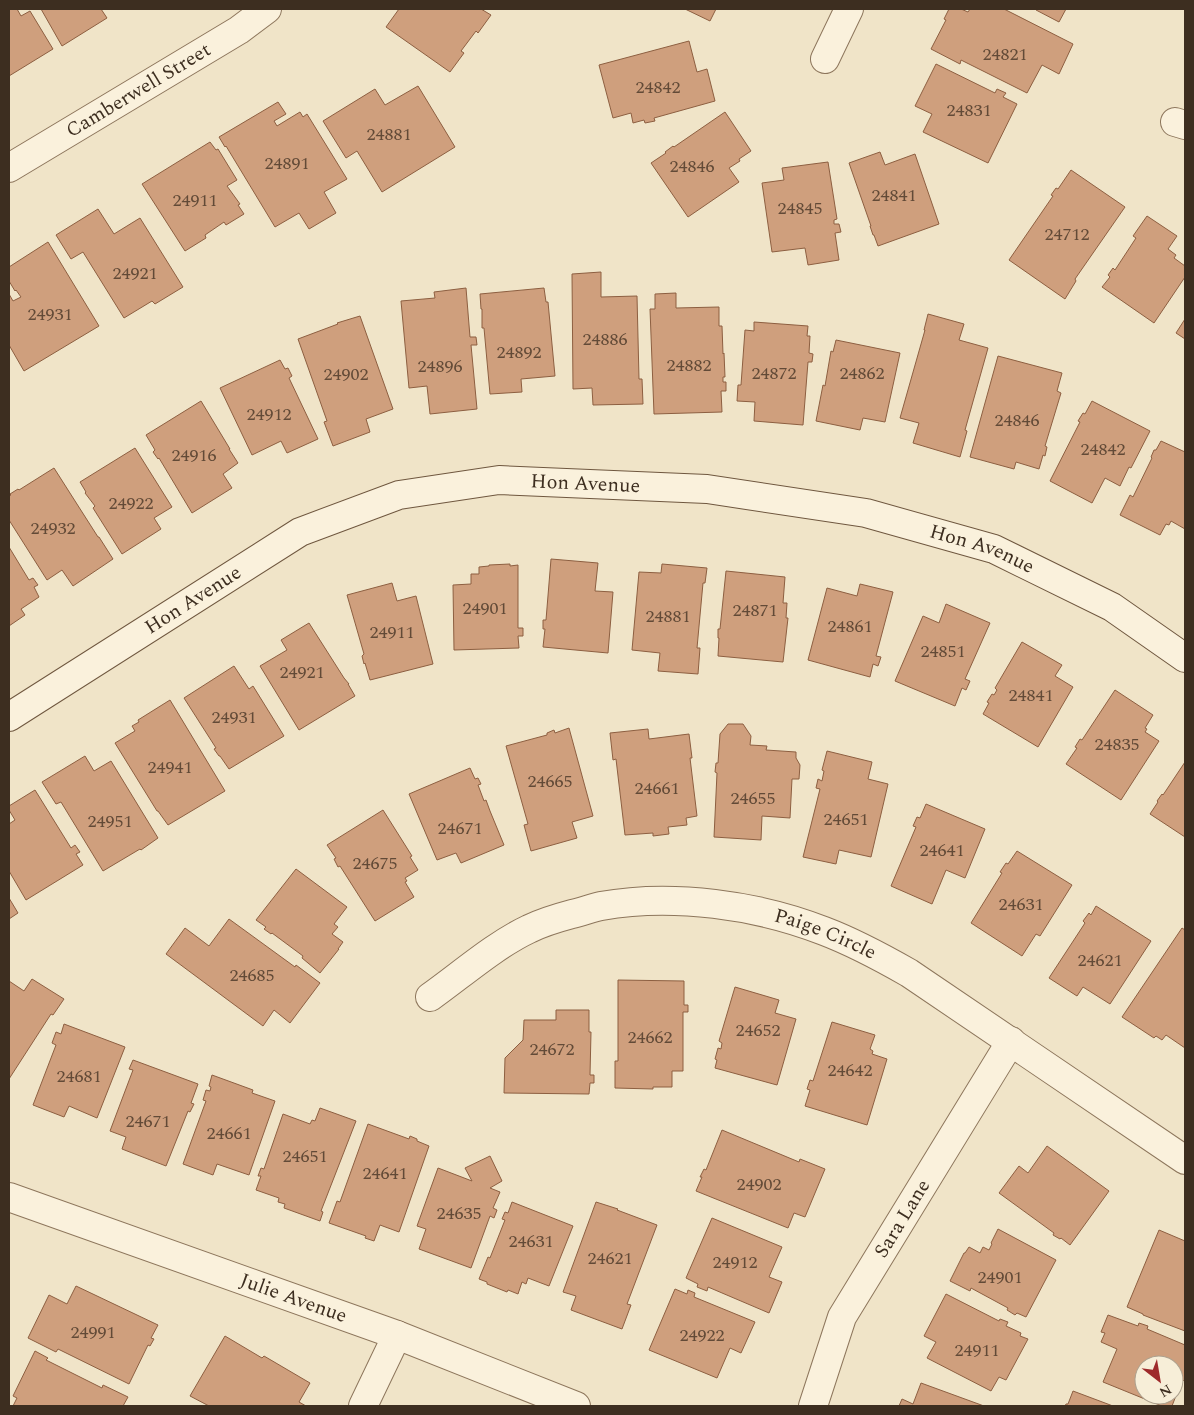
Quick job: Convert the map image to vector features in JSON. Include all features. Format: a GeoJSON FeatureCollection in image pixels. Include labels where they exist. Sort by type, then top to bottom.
{"type":"FeatureCollection","features":[{"type":"Feature","properties":{"kind":"street","name":"Camberwell Street"},"geometry":{"type":"LineString","coordinates":[[9,168],[239,30],[267,9]]}},
{"type":"Feature","properties":{"kind":"street"},"geometry":{"type":"LineString","coordinates":[[825,59],[849,9]]}},
{"type":"Feature","properties":{"kind":"street","name":"Hon Avenue"},"geometry":{"type":"LineString","coordinates":[[9,717],[300,532],[399,495],[500,480],[707,490],[866,513],[994,549],[1112,607],[1185,658]]}},
{"type":"Feature","properties":{"kind":"street","name":"Paige Circle"},"geometry":{"type":"LineString","coordinates":[[430,997],[508,940],[552,919],[601,906],[649,902],[697,902],[745,908],[824,931],[909,973],[1185,1160]]}},
{"type":"Feature","properties":{"kind":"street","name":"Sara Lane"},"geometry":{"type":"LineString","coordinates":[[813,1406],[842,1317],[1011,1041]]}},
{"type":"Feature","properties":{"kind":"street","name":"Julie Avenue"},"geometry":{"type":"LineString","coordinates":[[9,1198],[397,1335],[576,1406]]}},
{"type":"Feature","properties":{"kind":"street"},"geometry":{"type":"LineString","coordinates":[[363,1406],[397,1335]]}},
{"type":"Feature","properties":{"kind":"building"},"geometry":{"type":"Polygon","coordinates":[[[9,9],[17,9],[21,16],[30,11],[53,49],[9,76],[9,9]]]}},
{"type":"Feature","properties":{"kind":"building"},"geometry":{"type":"Polygon","coordinates":[[[41,9],[101,9],[107,18],[62,46],[41,9]]]}},
{"type":"Feature","properties":{"kind":"building"},"geometry":{"type":"Polygon","coordinates":[[[399,9],[481,9],[491,15],[478,33],[476,31],[461,51],[464,53],[450,72],[386,27],[399,9]]]}},
{"type":"Feature","properties":{"kind":"building"},"geometry":{"type":"Polygon","coordinates":[[[685,9],[716,9],[710,21],[685,9]]]}},
{"type":"Feature","properties":{"kind":"building"},"geometry":{"type":"Polygon","coordinates":[[[949,9],[961,9],[968,12],[970,9],[1004,9],[1073,44],[1059,74],[1042,65],[1027,93],[961,60],[960,64],[931,49],[946,20],[944,19],[949,9]]]}},
{"type":"Feature","properties":{"kind":"building"},"geometry":{"type":"Polygon","coordinates":[[[1036,9],[1066,9],[1059,22],[1036,9]]]}},
{"type":"Feature","properties":{"kind":"building"},"geometry":{"type":"Polygon","coordinates":[[[689,41],[697,72],[707,69],[715,101],[654,118],[655,121],[645,123],[644,120],[633,123],[631,113],[613,118],[599,65],[689,41]]]}},
{"type":"Feature","properties":{"kind":"building"},"geometry":{"type":"Polygon","coordinates":[[[936,64],[995,93],[997,89],[1006,93],[1003,97],[1017,104],[988,163],[923,132],[932,114],[915,106],[936,64]]]}},
{"type":"Feature","properties":{"kind":"building"},"geometry":{"type":"Polygon","coordinates":[[[418,86],[455,147],[382,192],[357,151],[346,158],[323,121],[375,89],[385,105],[418,86]]]}},
{"type":"Feature","properties":{"kind":"building"},"geometry":{"type":"Polygon","coordinates":[[[278,102],[286,114],[274,121],[277,126],[300,112],[303,117],[307,114],[347,179],[324,192],[336,213],[309,229],[299,213],[275,227],[219,137],[278,102]]]}},
{"type":"Feature","properties":{"kind":"building"},"geometry":{"type":"Polygon","coordinates":[[[725,112],[751,151],[729,168],[739,182],[688,217],[651,163],[673,146],[725,112]]]}},
{"type":"Feature","properties":{"kind":"building"},"geometry":{"type":"Polygon","coordinates":[[[210,142],[216,150],[218,149],[237,180],[227,186],[240,204],[238,205],[244,214],[226,225],[224,222],[205,235],[206,238],[185,251],[142,184],[210,142]]]}},
{"type":"Feature","properties":{"kind":"building"},"geometry":{"type":"Polygon","coordinates":[[[880,152],[885,165],[915,154],[939,224],[878,246],[849,163],[880,152]]]}},
{"type":"Feature","properties":{"kind":"building"},"geometry":{"type":"Polygon","coordinates":[[[828,162],[837,219],[834,220],[834,224],[839,224],[841,232],[835,233],[839,260],[808,265],[805,248],[772,252],[762,183],[784,180],[782,168],[828,162]]]}},
{"type":"Feature","properties":{"kind":"building"},"geometry":{"type":"Polygon","coordinates":[[[1071,170],[1125,207],[1075,279],[1076,281],[1065,299],[1009,260],[1053,196],[1051,195],[1056,188],[1058,189],[1071,170]]]}},
{"type":"Feature","properties":{"kind":"building"},"geometry":{"type":"Polygon","coordinates":[[[98,209],[114,234],[140,218],[183,287],[155,304],[152,301],[124,318],[83,252],[71,259],[56,235],[98,209]]]}},
{"type":"Feature","properties":{"kind":"building"},"geometry":{"type":"Polygon","coordinates":[[[1147,216],[1177,236],[1168,249],[1176,255],[1174,258],[1185,266],[1185,277],[1154,323],[1102,287],[1110,277],[1108,275],[1113,268],[1115,270],[1136,238],[1133,236],[1147,216]]]}},
{"type":"Feature","properties":{"kind":"building"},"geometry":{"type":"Polygon","coordinates":[[[48,242],[99,326],[24,371],[9,345],[9,294],[13,301],[21,297],[9,281],[9,267],[48,242]]]}},
{"type":"Feature","properties":{"kind":"building"},"geometry":{"type":"Polygon","coordinates":[[[601,272],[601,297],[637,296],[639,379],[642,379],[643,404],[593,405],[592,388],[573,389],[572,274],[601,272]]]}},
{"type":"Feature","properties":{"kind":"building"},"geometry":{"type":"Polygon","coordinates":[[[466,288],[470,337],[476,337],[477,345],[471,345],[477,409],[430,414],[427,386],[409,388],[401,301],[435,298],[434,292],[466,288]]]}},
{"type":"Feature","properties":{"kind":"building"},"geometry":{"type":"Polygon","coordinates":[[[544,288],[546,302],[548,302],[555,376],[521,379],[522,392],[490,394],[480,294],[544,288]]]}},
{"type":"Feature","properties":{"kind":"building"},"geometry":{"type":"Polygon","coordinates":[[[676,293],[676,308],[719,307],[719,326],[722,326],[724,353],[725,377],[723,377],[723,382],[726,382],[726,391],[721,391],[722,412],[654,414],[650,309],[655,309],[655,294],[676,293]]]}},
{"type":"Feature","properties":{"kind":"building"},"geometry":{"type":"Polygon","coordinates":[[[928,314],[964,324],[959,340],[988,348],[965,430],[967,431],[960,457],[913,443],[919,423],[900,418],[928,314]]]}},
{"type":"Feature","properties":{"kind":"building"},"geometry":{"type":"Polygon","coordinates":[[[360,316],[393,409],[366,419],[370,432],[333,446],[324,422],[327,421],[298,339],[360,316]]]}},
{"type":"Feature","properties":{"kind":"building"},"geometry":{"type":"Polygon","coordinates":[[[1185,319],[1185,339],[1176,333],[1185,319]]]}},
{"type":"Feature","properties":{"kind":"building"},"geometry":{"type":"Polygon","coordinates":[[[754,322],[808,326],[807,336],[810,336],[809,353],[813,354],[812,362],[808,362],[803,425],[754,421],[755,402],[737,401],[738,385],[741,385],[745,330],[754,331],[754,322]]]}},
{"type":"Feature","properties":{"kind":"building"},"geometry":{"type":"Polygon","coordinates":[[[836,340],[900,353],[885,422],[863,418],[860,430],[816,421],[831,351],[833,352],[836,340]]]}},
{"type":"Feature","properties":{"kind":"building"},"geometry":{"type":"Polygon","coordinates":[[[998,356],[1062,373],[1057,391],[1061,393],[1045,446],[1047,447],[1045,456],[1043,455],[1039,469],[1016,462],[1014,469],[970,457],[998,356]]]}},
{"type":"Feature","properties":{"kind":"building"},"geometry":{"type":"Polygon","coordinates":[[[280,360],[285,369],[288,368],[292,376],[289,378],[318,439],[287,453],[281,441],[252,455],[220,388],[280,360]]]}},
{"type":"Feature","properties":{"kind":"building"},"geometry":{"type":"Polygon","coordinates":[[[201,401],[238,463],[223,474],[232,488],[192,513],[159,458],[153,452],[155,450],[146,435],[201,401]]]}},
{"type":"Feature","properties":{"kind":"building"},"geometry":{"type":"Polygon","coordinates":[[[1092,401],[1150,431],[1120,486],[1105,478],[1092,503],[1050,481],[1080,422],[1078,421],[1083,413],[1085,414],[1092,401]]]}},
{"type":"Feature","properties":{"kind":"building"},"geometry":{"type":"Polygon","coordinates":[[[1161,441],[1185,452],[1185,529],[1171,521],[1169,525],[1166,524],[1160,535],[1120,515],[1130,495],[1133,497],[1154,450],[1156,450],[1161,441]]]}},
{"type":"Feature","properties":{"kind":"building"},"geometry":{"type":"Polygon","coordinates":[[[135,448],[172,507],[154,518],[161,529],[122,554],[93,508],[95,506],[85,493],[80,482],[135,448]]]}},
{"type":"Feature","properties":{"kind":"building"},"geometry":{"type":"Polygon","coordinates":[[[54,468],[113,559],[73,586],[62,570],[47,580],[9,520],[10,494],[54,468]]]}},
{"type":"Feature","properties":{"kind":"building"},"geometry":{"type":"Polygon","coordinates":[[[9,547],[29,580],[33,578],[38,585],[34,587],[39,597],[21,609],[25,615],[9,626],[9,547]]]}},
{"type":"Feature","properties":{"kind":"building"},"geometry":{"type":"Polygon","coordinates":[[[551,559],[598,563],[595,591],[613,592],[608,653],[543,647],[545,629],[543,629],[543,620],[546,620],[551,559]]]}},
{"type":"Feature","properties":{"kind":"building"},"geometry":{"type":"Polygon","coordinates":[[[510,564],[510,566],[518,565],[518,628],[523,628],[523,636],[518,636],[519,648],[454,650],[453,585],[471,584],[471,574],[479,574],[479,567],[510,564]]]}},
{"type":"Feature","properties":{"kind":"building"},"geometry":{"type":"Polygon","coordinates":[[[662,564],[707,568],[705,583],[703,583],[697,648],[700,648],[698,674],[658,671],[660,653],[632,650],[639,572],[661,573],[662,564]]]}},
{"type":"Feature","properties":{"kind":"building"},"geometry":{"type":"Polygon","coordinates":[[[726,571],[785,577],[783,603],[787,603],[786,618],[788,618],[783,662],[718,656],[718,629],[720,629],[726,571]]]}},
{"type":"Feature","properties":{"kind":"building"},"geometry":{"type":"Polygon","coordinates":[[[392,583],[397,601],[416,596],[433,664],[370,680],[364,664],[362,656],[364,654],[347,595],[392,583]]]}},
{"type":"Feature","properties":{"kind":"building"},"geometry":{"type":"Polygon","coordinates":[[[860,584],[893,592],[876,656],[881,657],[878,666],[873,664],[870,677],[808,660],[827,588],[857,596],[860,584]]]}},
{"type":"Feature","properties":{"kind":"building"},"geometry":{"type":"Polygon","coordinates":[[[946,604],[990,623],[965,679],[970,681],[966,690],[962,688],[955,706],[895,681],[923,616],[939,623],[946,604]]]}},
{"type":"Feature","properties":{"kind":"building"},"geometry":{"type":"Polygon","coordinates":[[[309,623],[355,696],[299,730],[260,666],[287,650],[281,640],[309,623]]]}},
{"type":"Feature","properties":{"kind":"building"},"geometry":{"type":"Polygon","coordinates":[[[1022,642],[1062,665],[1055,676],[1073,687],[1038,747],[983,714],[989,703],[987,702],[997,690],[995,688],[1022,642]]]}},
{"type":"Feature","properties":{"kind":"building"},"geometry":{"type":"Polygon","coordinates":[[[234,666],[249,689],[253,686],[284,736],[229,769],[214,749],[216,748],[184,698],[234,666]]]}},
{"type":"Feature","properties":{"kind":"building"},"geometry":{"type":"Polygon","coordinates":[[[1115,690],[1153,715],[1145,728],[1147,729],[1145,732],[1159,741],[1121,800],[1066,764],[1077,748],[1075,747],[1080,739],[1082,740],[1115,690]]]}},
{"type":"Feature","properties":{"kind":"building"},"geometry":{"type":"Polygon","coordinates":[[[170,700],[225,791],[168,825],[157,811],[115,743],[135,731],[132,726],[139,722],[138,720],[170,700]]]}},
{"type":"Feature","properties":{"kind":"building"},"geometry":{"type":"Polygon","coordinates":[[[728,724],[743,724],[751,736],[750,745],[767,746],[766,750],[796,752],[796,758],[800,765],[799,779],[792,779],[790,818],[762,816],[761,840],[714,837],[716,763],[718,763],[720,734],[728,724]]]}},
{"type":"Feature","properties":{"kind":"building"},"geometry":{"type":"Polygon","coordinates":[[[569,728],[593,816],[572,822],[577,838],[531,851],[524,825],[528,824],[506,746],[547,735],[547,733],[554,730],[555,733],[569,728]]]}},
{"type":"Feature","properties":{"kind":"building"},"geometry":{"type":"Polygon","coordinates":[[[648,729],[649,739],[689,734],[697,816],[686,818],[687,825],[668,827],[669,834],[653,836],[653,833],[625,835],[616,759],[613,760],[610,733],[648,729]]]}},
{"type":"Feature","properties":{"kind":"building"},"geometry":{"type":"Polygon","coordinates":[[[827,751],[872,762],[868,779],[888,784],[871,857],[839,850],[836,864],[803,857],[820,789],[816,788],[818,779],[822,781],[824,771],[822,770],[827,751]]]}},
{"type":"Feature","properties":{"kind":"building"},"geometry":{"type":"Polygon","coordinates":[[[85,756],[94,771],[111,761],[158,838],[141,850],[103,871],[61,802],[56,804],[42,782],[85,756]]]}},
{"type":"Feature","properties":{"kind":"building"},"geometry":{"type":"Polygon","coordinates":[[[1185,762],[1185,837],[1150,814],[1185,762]]]}},
{"type":"Feature","properties":{"kind":"building"},"geometry":{"type":"Polygon","coordinates":[[[470,768],[475,779],[478,778],[481,784],[478,785],[484,801],[486,800],[504,845],[461,863],[456,853],[437,860],[409,794],[470,768]]]}},
{"type":"Feature","properties":{"kind":"building"},"geometry":{"type":"Polygon","coordinates":[[[35,790],[71,848],[75,845],[80,852],[76,854],[83,865],[26,900],[9,871],[9,824],[15,820],[9,810],[9,806],[35,790]]]}},
{"type":"Feature","properties":{"kind":"building"},"geometry":{"type":"Polygon","coordinates":[[[926,804],[985,829],[965,878],[946,870],[932,904],[891,886],[916,827],[913,826],[917,817],[920,818],[926,804]]]}},
{"type":"Feature","properties":{"kind":"building"},"geometry":{"type":"Polygon","coordinates":[[[383,810],[412,856],[410,857],[418,870],[405,878],[407,881],[405,882],[414,897],[375,921],[340,866],[338,867],[334,859],[336,858],[327,845],[383,810]]]}},
{"type":"Feature","properties":{"kind":"building"},"geometry":{"type":"Polygon","coordinates":[[[1017,851],[1072,885],[1040,936],[1036,934],[1022,956],[971,923],[1002,873],[1000,872],[1017,851]]]}},
{"type":"Feature","properties":{"kind":"building"},"geometry":{"type":"Polygon","coordinates":[[[296,869],[347,907],[334,924],[338,927],[332,934],[343,942],[320,973],[302,958],[303,956],[264,929],[266,927],[256,920],[296,869]]]}},
{"type":"Feature","properties":{"kind":"building"},"geometry":{"type":"Polygon","coordinates":[[[9,898],[18,913],[9,919],[9,898]]]}},
{"type":"Feature","properties":{"kind":"building"},"geometry":{"type":"Polygon","coordinates":[[[1096,906],[1151,941],[1110,1004],[1083,987],[1077,996],[1049,978],[1085,923],[1083,921],[1089,913],[1091,915],[1096,906]]]}},
{"type":"Feature","properties":{"kind":"building"},"geometry":{"type":"Polygon","coordinates":[[[229,919],[320,983],[290,1023],[274,1010],[263,1026],[166,954],[185,928],[209,946],[229,919]]]}},
{"type":"Feature","properties":{"kind":"building"},"geometry":{"type":"Polygon","coordinates":[[[1182,928],[1185,930],[1185,1048],[1166,1035],[1162,1040],[1156,1036],[1154,1038],[1122,1017],[1182,928]]]}},
{"type":"Feature","properties":{"kind":"building"},"geometry":{"type":"Polygon","coordinates":[[[32,979],[64,999],[53,1015],[51,1014],[9,1079],[9,981],[24,991],[32,979]]]}},
{"type":"Feature","properties":{"kind":"building"},"geometry":{"type":"Polygon","coordinates":[[[618,980],[684,981],[684,1005],[688,1005],[688,1012],[683,1012],[683,1071],[672,1071],[672,1087],[653,1087],[653,1089],[615,1088],[615,1061],[618,1061],[618,980]]]}},
{"type":"Feature","properties":{"kind":"building"},"geometry":{"type":"Polygon","coordinates":[[[735,987],[779,1000],[775,1013],[796,1019],[777,1085],[715,1068],[718,1048],[721,1049],[722,1043],[719,1041],[735,987]]]}},
{"type":"Feature","properties":{"kind":"building"},"geometry":{"type":"Polygon","coordinates":[[[556,1010],[589,1010],[589,1032],[591,1032],[590,1075],[594,1075],[594,1083],[590,1083],[589,1094],[504,1093],[505,1058],[523,1040],[524,1020],[556,1020],[556,1010]]]}},
{"type":"Feature","properties":{"kind":"building"},"geometry":{"type":"Polygon","coordinates":[[[832,1022],[875,1035],[870,1049],[873,1051],[872,1054],[887,1059],[867,1125],[805,1106],[810,1090],[807,1089],[810,1080],[813,1081],[832,1022]]]}},
{"type":"Feature","properties":{"kind":"building"},"geometry":{"type":"Polygon","coordinates":[[[64,1024],[125,1047],[97,1118],[69,1106],[64,1117],[33,1105],[56,1045],[52,1043],[56,1032],[61,1034],[64,1024]]]}},
{"type":"Feature","properties":{"kind":"building"},"geometry":{"type":"Polygon","coordinates":[[[133,1060],[198,1084],[191,1103],[194,1104],[190,1112],[188,1111],[166,1166],[122,1149],[126,1137],[110,1131],[133,1070],[129,1069],[133,1060]]]}},
{"type":"Feature","properties":{"kind":"building"},"geometry":{"type":"Polygon","coordinates":[[[212,1075],[253,1090],[252,1093],[275,1101],[249,1175],[217,1164],[213,1175],[183,1164],[206,1101],[203,1100],[206,1090],[210,1091],[211,1087],[209,1086],[212,1075]]]}},
{"type":"Feature","properties":{"kind":"building"},"geometry":{"type":"Polygon","coordinates":[[[320,1108],[356,1121],[321,1211],[323,1212],[320,1221],[284,1208],[285,1204],[278,1202],[279,1198],[256,1190],[261,1176],[258,1176],[261,1168],[264,1169],[283,1114],[310,1124],[312,1120],[315,1121],[320,1108]]]}},
{"type":"Feature","properties":{"kind":"building"},"geometry":{"type":"Polygon","coordinates":[[[368,1124],[409,1139],[410,1136],[429,1146],[399,1232],[380,1225],[374,1241],[365,1238],[366,1236],[329,1223],[337,1201],[340,1202],[368,1124]]]}},
{"type":"Feature","properties":{"kind":"building"},"geometry":{"type":"Polygon","coordinates":[[[722,1130],[799,1162],[800,1159],[825,1169],[805,1217],[794,1213],[788,1228],[696,1191],[702,1177],[700,1177],[704,1169],[706,1170],[722,1130]]]}},
{"type":"Feature","properties":{"kind":"building"},"geometry":{"type":"Polygon","coordinates":[[[1047,1146],[1109,1191],[1070,1245],[1053,1235],[1054,1233],[999,1193],[1019,1166],[1028,1173],[1047,1146]]]}},
{"type":"Feature","properties":{"kind":"building"},"geometry":{"type":"Polygon","coordinates":[[[490,1156],[502,1181],[490,1188],[500,1192],[493,1208],[497,1210],[494,1218],[490,1216],[471,1268],[419,1249],[426,1229],[417,1226],[438,1168],[472,1181],[465,1168],[490,1156]]]}},
{"type":"Feature","properties":{"kind":"building"},"geometry":{"type":"Polygon","coordinates":[[[512,1202],[573,1226],[549,1286],[528,1278],[526,1284],[522,1282],[518,1294],[508,1290],[507,1292],[479,1279],[488,1257],[490,1258],[505,1220],[502,1219],[505,1212],[508,1213],[512,1202]]]}},
{"type":"Feature","properties":{"kind":"building"},"geometry":{"type":"Polygon","coordinates":[[[596,1202],[657,1225],[627,1304],[631,1305],[622,1329],[571,1310],[576,1296],[563,1292],[596,1202]]]}},
{"type":"Feature","properties":{"kind":"building"},"geometry":{"type":"Polygon","coordinates":[[[712,1218],[782,1247],[769,1277],[782,1282],[769,1313],[708,1287],[707,1291],[697,1287],[698,1284],[686,1278],[712,1218]]]}},
{"type":"Feature","properties":{"kind":"building"},"geometry":{"type":"Polygon","coordinates":[[[998,1229],[1056,1260],[1026,1317],[1017,1313],[1015,1315],[1007,1310],[1008,1308],[971,1288],[970,1291],[950,1281],[969,1247],[980,1253],[983,1247],[989,1250],[998,1229]]]}},
{"type":"Feature","properties":{"kind":"building"},"geometry":{"type":"Polygon","coordinates":[[[1159,1230],[1185,1241],[1185,1331],[1127,1307],[1159,1230]]]}},
{"type":"Feature","properties":{"kind":"building"},"geometry":{"type":"Polygon","coordinates":[[[76,1286],[158,1325],[151,1338],[154,1339],[150,1346],[148,1345],[129,1384],[58,1349],[56,1352],[28,1338],[49,1295],[67,1304],[76,1286]]]}},
{"type":"Feature","properties":{"kind":"building"},"geometry":{"type":"Polygon","coordinates":[[[675,1289],[687,1294],[688,1290],[695,1293],[694,1297],[755,1322],[741,1353],[730,1348],[717,1378],[649,1350],[675,1289]]]}},
{"type":"Feature","properties":{"kind":"building"},"geometry":{"type":"Polygon","coordinates":[[[946,1294],[999,1321],[1000,1319],[1008,1322],[1006,1326],[1021,1333],[1020,1336],[1028,1339],[1006,1380],[999,1377],[991,1391],[927,1358],[936,1342],[924,1336],[946,1294]]]}},
{"type":"Feature","properties":{"kind":"building"},"geometry":{"type":"Polygon","coordinates":[[[1108,1315],[1138,1326],[1139,1323],[1148,1326],[1147,1329],[1185,1345],[1185,1381],[1184,1355],[1134,1355],[1134,1395],[1103,1382],[1117,1349],[1101,1342],[1105,1333],[1101,1332],[1108,1315]]]}},
{"type":"Feature","properties":{"kind":"building"},"geometry":{"type":"Polygon","coordinates":[[[225,1336],[310,1383],[299,1402],[306,1406],[209,1406],[190,1396],[225,1336]]]}},
{"type":"Feature","properties":{"kind":"building"},"geometry":{"type":"Polygon","coordinates":[[[35,1351],[48,1358],[46,1360],[102,1388],[103,1385],[128,1397],[123,1406],[13,1406],[17,1398],[13,1396],[35,1351]]]}},
{"type":"Feature","properties":{"kind":"building"},"geometry":{"type":"Polygon","coordinates":[[[921,1383],[984,1406],[899,1406],[902,1399],[913,1404],[921,1383]]]}},
{"type":"Feature","properties":{"kind":"building"},"geometry":{"type":"Polygon","coordinates":[[[1073,1391],[1113,1406],[1065,1406],[1068,1404],[1073,1391]]]}}]}
